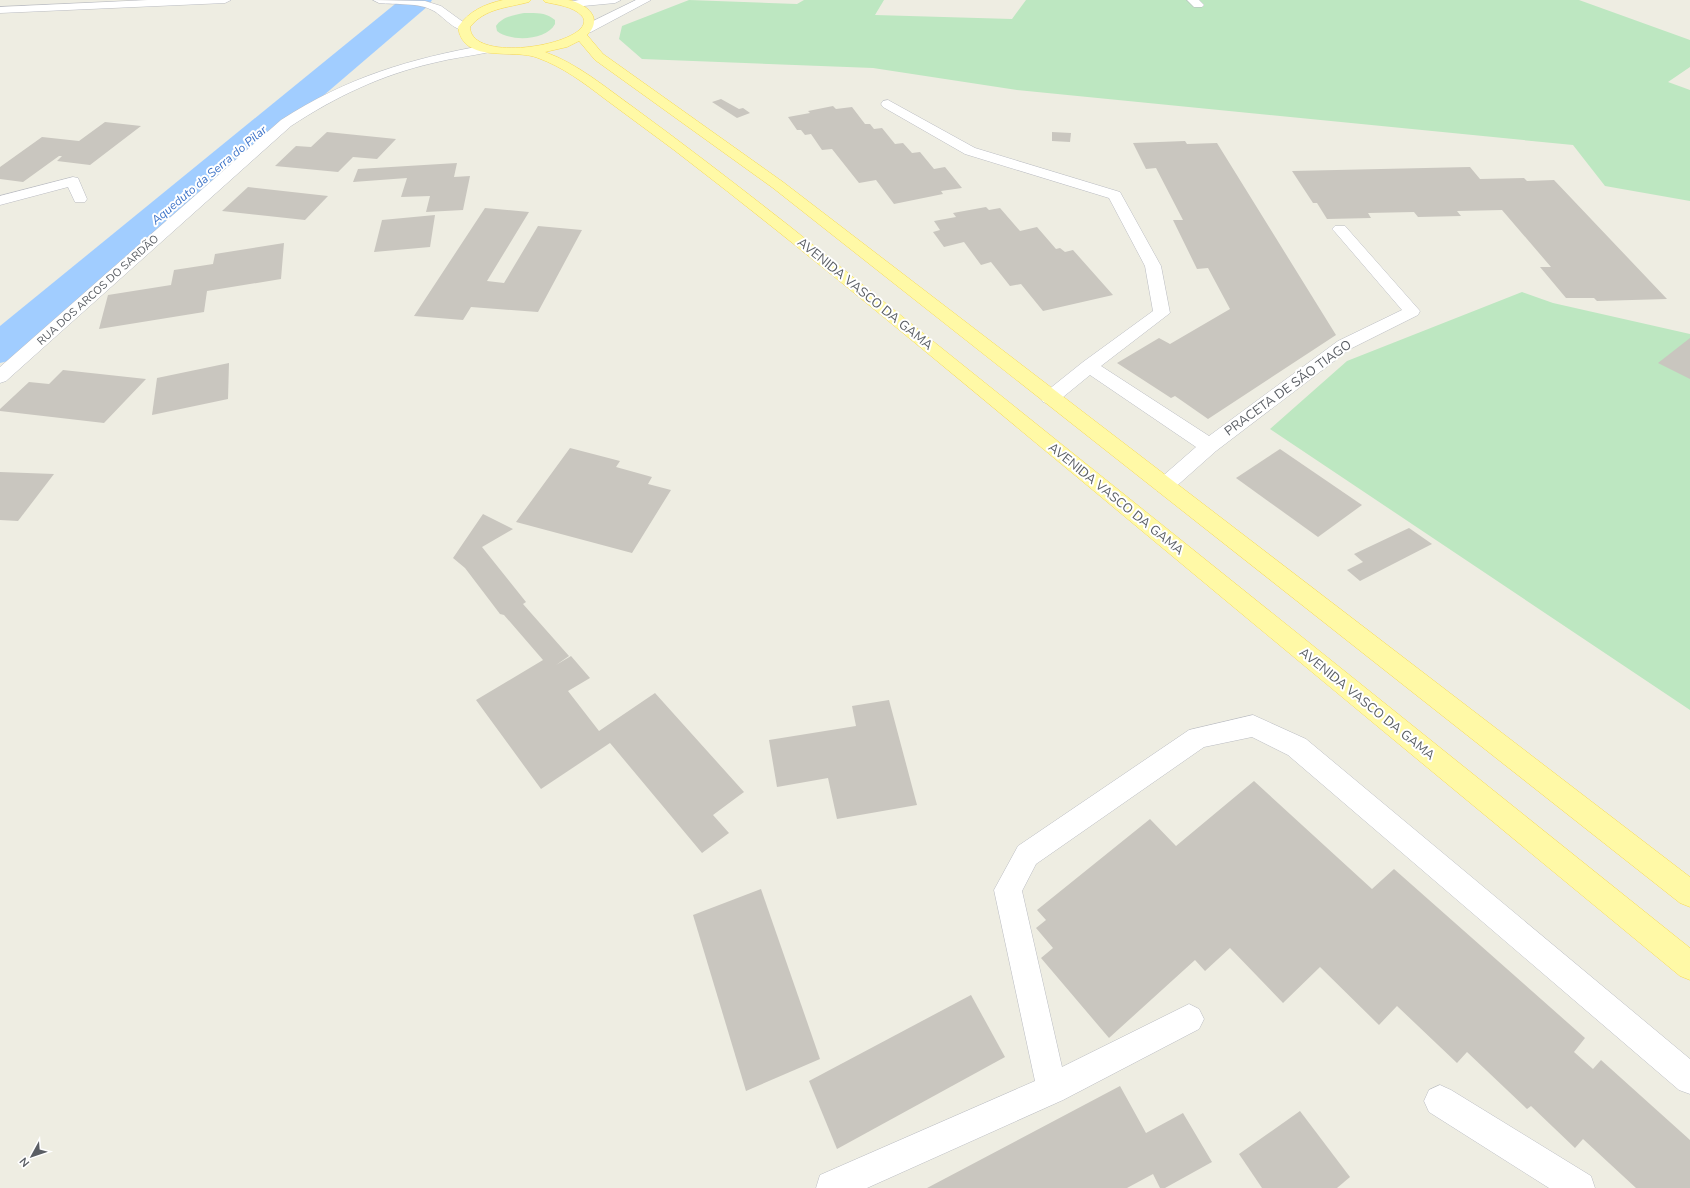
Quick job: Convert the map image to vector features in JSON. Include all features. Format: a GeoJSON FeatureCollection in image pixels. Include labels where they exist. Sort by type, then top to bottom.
{"type":"FeatureCollection","features":[{"type":"Feature","properties":{"kind":"main road"},"geometry":{"type":"LineString","coordinates":[[464,27],[473,16],[481,12],[518,0]]}},
{"type":"Feature","properties":{"kind":"main road"},"geometry":{"type":"LineString","coordinates":[[549,0],[573,4],[583,9],[588,15],[590,21],[584,32],[588,46],[599,57],[778,185],[1050,398],[1690,894]]}},
{"type":"Feature","properties":{"kind":"main road","name":"AVENIDA VASCO DA GAMA"},"geometry":{"type":"LineString","coordinates":[[464,27],[465,36],[472,43],[486,49],[507,52],[530,51],[559,45],[584,32]]}},
{"type":"Feature","properties":{"kind":"main road","name":"AVENIDA VASCO DA GAMA"},"geometry":{"type":"LineString","coordinates":[[530,51],[557,60],[650,126],[761,210],[1399,731],[1690,966]]}},
{"type":"Feature","properties":{"kind":"street"},"geometry":{"type":"LineString","coordinates":[[0,10],[225,0]]}},
{"type":"Feature","properties":{"kind":"street"},"geometry":{"type":"LineString","coordinates":[[380,0],[421,3],[436,8],[464,27]]}},
{"type":"Feature","properties":{"kind":"street"},"geometry":{"type":"LineString","coordinates":[[573,4],[615,0]]}},
{"type":"Feature","properties":{"kind":"street"},"geometry":{"type":"LineString","coordinates":[[584,32],[645,0]]}},
{"type":"Feature","properties":{"kind":"street","name":"RUA DOS ARCOS DO SARDÃO"},"geometry":{"type":"LineString","coordinates":[[0,377],[286,123],[314,104],[350,86],[388,71],[421,61],[486,49]]}},
{"type":"Feature","properties":{"kind":"street"},"geometry":{"type":"LineString","coordinates":[[888,104],[970,150],[1115,195],[1153,266],[1162,313],[1089,366],[1050,398]]}},
{"type":"Feature","properties":{"kind":"street"},"geometry":{"type":"LineString","coordinates":[[0,201],[73,181],[80,199]]}},
{"type":"Feature","properties":{"kind":"street","name":"PRACETA DE SÃO TIAGO"},"geometry":{"type":"LineString","coordinates":[[1164,486],[1209,446],[1344,345],[1412,311],[1340,229]]}},
{"type":"Feature","properties":{"kind":"street"},"geometry":{"type":"LineString","coordinates":[[1089,366],[1209,446]]}},
{"type":"Feature","properties":{"kind":"street"},"geometry":{"type":"LineString","coordinates":[[1052,1089],[1008,890],[1027,855],[1198,738],[1253,726],[1297,747],[1690,1079]]}},
{"type":"Feature","properties":{"kind":"street"},"geometry":{"type":"LineString","coordinates":[[832,1187],[1052,1089],[1189,1019]]}},
{"type":"Feature","properties":{"kind":"street"},"geometry":{"type":"LineString","coordinates":[[1440,1101],[1579,1188]]}},
{"type":"Feature","properties":{"kind":"green space"},"geometry":{"type":"Polygon","coordinates":[[[689,0],[797,4],[804,0],[884,0],[875,15],[1012,19],[1026,0],[1579,0],[1690,40],[1690,67],[1668,82],[1690,90],[1690,201],[1605,186],[1573,145],[1017,90],[873,68],[642,59],[619,39],[622,26],[689,0]]]}},
{"type":"Feature","properties":{"kind":"green space"},"geometry":{"type":"Polygon","coordinates":[[[524,13],[540,14],[552,17],[555,20],[555,24],[544,34],[528,38],[510,37],[497,31],[496,26],[502,20],[524,13]]]}},
{"type":"Feature","properties":{"kind":"green space"},"geometry":{"type":"Polygon","coordinates":[[[1522,292],[1553,303],[1690,334],[1690,710],[1270,429],[1347,361],[1522,292]]]}},
{"type":"Feature","properties":{"kind":"building"},"geometry":{"type":"Polygon","coordinates":[[[721,99],[739,109],[743,108],[750,113],[737,118],[712,102],[721,99]]]}},
{"type":"Feature","properties":{"kind":"building"},"geometry":{"type":"Polygon","coordinates":[[[833,106],[836,109],[852,107],[865,124],[870,124],[874,129],[882,128],[895,144],[903,143],[912,153],[920,152],[934,169],[945,167],[962,188],[941,191],[943,194],[894,204],[876,180],[859,183],[832,149],[822,150],[811,134],[805,135],[801,130],[797,130],[788,117],[810,113],[808,111],[833,106]]]}},
{"type":"Feature","properties":{"kind":"building"},"geometry":{"type":"Polygon","coordinates":[[[105,122],[141,126],[90,165],[57,161],[62,156],[59,156],[23,182],[0,179],[0,167],[42,137],[79,141],[105,122]]]}},
{"type":"Feature","properties":{"kind":"building"},"geometry":{"type":"Polygon","coordinates":[[[327,132],[396,139],[377,159],[353,157],[338,172],[275,166],[296,146],[311,147],[327,132]]]}},
{"type":"Feature","properties":{"kind":"building"},"geometry":{"type":"Polygon","coordinates":[[[1052,132],[1071,133],[1070,142],[1052,141],[1052,132]]]}},
{"type":"Feature","properties":{"kind":"building"},"geometry":{"type":"Polygon","coordinates":[[[1185,141],[1187,144],[1217,143],[1336,335],[1208,419],[1175,396],[1171,398],[1117,363],[1159,338],[1170,344],[1230,309],[1208,268],[1197,269],[1173,220],[1183,220],[1156,168],[1146,169],[1133,143],[1185,141]]]}},
{"type":"Feature","properties":{"kind":"building"},"geometry":{"type":"Polygon","coordinates":[[[457,163],[454,177],[470,176],[463,210],[426,212],[430,196],[401,197],[407,178],[353,182],[358,169],[457,163]]]}},
{"type":"Feature","properties":{"kind":"building"},"geometry":{"type":"Polygon","coordinates":[[[1470,167],[1480,179],[1524,178],[1527,181],[1554,180],[1667,299],[1597,301],[1594,298],[1566,298],[1540,267],[1551,267],[1502,210],[1457,211],[1461,216],[1418,217],[1414,212],[1368,213],[1371,218],[1327,219],[1317,203],[1313,203],[1292,171],[1470,167]]]}},
{"type":"Feature","properties":{"kind":"building"},"geometry":{"type":"Polygon","coordinates":[[[248,187],[328,196],[305,220],[222,211],[248,187]]]}},
{"type":"Feature","properties":{"kind":"building"},"geometry":{"type":"Polygon","coordinates":[[[986,207],[989,210],[1000,208],[1020,231],[1037,227],[1056,249],[1060,248],[1065,252],[1073,250],[1113,295],[1043,311],[1021,284],[1010,286],[991,262],[981,265],[964,242],[944,247],[933,232],[940,230],[934,221],[956,217],[953,213],[986,207]]]}},
{"type":"Feature","properties":{"kind":"building"},"geometry":{"type":"Polygon","coordinates":[[[485,208],[529,212],[487,281],[504,283],[538,226],[582,230],[538,312],[471,307],[463,320],[414,316],[485,208]]]}},
{"type":"Feature","properties":{"kind":"building"},"geometry":{"type":"Polygon","coordinates":[[[435,215],[430,247],[374,252],[382,220],[435,215]]]}},
{"type":"Feature","properties":{"kind":"building"},"geometry":{"type":"Polygon","coordinates":[[[284,243],[281,279],[207,291],[204,312],[99,329],[108,295],[171,285],[174,270],[213,264],[215,254],[284,243]]]}},
{"type":"Feature","properties":{"kind":"building"},"geometry":{"type":"Polygon","coordinates":[[[1690,338],[1690,379],[1658,363],[1690,338]]]}},
{"type":"Feature","properties":{"kind":"building"},"geometry":{"type":"Polygon","coordinates":[[[229,363],[228,399],[152,415],[157,378],[229,363]]]}},
{"type":"Feature","properties":{"kind":"building"},"geometry":{"type":"Polygon","coordinates":[[[63,370],[146,379],[104,423],[0,411],[0,409],[29,382],[49,384],[63,370]]]}},
{"type":"Feature","properties":{"kind":"building"},"geometry":{"type":"Polygon","coordinates":[[[570,448],[620,461],[616,467],[652,477],[648,484],[671,490],[632,553],[516,522],[570,448]]]}},
{"type":"Feature","properties":{"kind":"building"},"geometry":{"type":"Polygon","coordinates":[[[1280,449],[1362,505],[1318,537],[1236,478],[1280,449]]]}},
{"type":"Feature","properties":{"kind":"building"},"geometry":{"type":"Polygon","coordinates":[[[0,472],[54,474],[18,521],[0,520],[0,472]]]}},
{"type":"Feature","properties":{"kind":"building"},"geometry":{"type":"Polygon","coordinates":[[[483,514],[513,529],[482,547],[526,602],[523,604],[569,656],[556,665],[571,656],[590,678],[568,691],[599,731],[655,693],[744,792],[713,815],[729,833],[702,853],[610,743],[541,789],[476,700],[543,660],[504,615],[500,614],[465,568],[453,558],[483,514]]]}},
{"type":"Feature","properties":{"kind":"building"},"geometry":{"type":"Polygon","coordinates":[[[1409,528],[1432,544],[1360,581],[1347,570],[1363,562],[1354,554],[1409,528]]]}},
{"type":"Feature","properties":{"kind":"building"},"geometry":{"type":"Polygon","coordinates":[[[889,700],[917,805],[837,819],[828,778],[777,787],[769,740],[856,726],[852,706],[889,700]]]}},
{"type":"Feature","properties":{"kind":"building"},"geometry":{"type":"Polygon","coordinates":[[[1254,781],[1372,889],[1394,869],[1585,1038],[1574,1052],[1593,1069],[1601,1060],[1690,1140],[1690,1188],[1636,1188],[1583,1139],[1575,1148],[1531,1106],[1527,1109],[1467,1052],[1457,1063],[1397,1006],[1379,1025],[1320,967],[1283,1003],[1230,948],[1205,971],[1195,960],[1109,1038],[1041,958],[1053,948],[1036,928],[1046,920],[1037,910],[1150,819],[1176,846],[1254,781]]]}},
{"type":"Feature","properties":{"kind":"building"},"geometry":{"type":"Polygon","coordinates":[[[761,889],[820,1059],[746,1091],[693,915],[761,889]]]}},
{"type":"Feature","properties":{"kind":"building"},"geometry":{"type":"Polygon","coordinates":[[[971,995],[1005,1057],[837,1149],[809,1081],[971,995]]]}},
{"type":"Feature","properties":{"kind":"building"},"geometry":{"type":"Polygon","coordinates":[[[1120,1086],[1146,1133],[1183,1113],[1212,1162],[1165,1188],[1160,1188],[1153,1174],[1127,1188],[927,1188],[1120,1086]]]}},
{"type":"Feature","properties":{"kind":"building"},"geometry":{"type":"Polygon","coordinates":[[[1300,1111],[1350,1177],[1337,1188],[1262,1188],[1239,1154],[1300,1111]]]}},
{"type":"Feature","properties":{"kind":"waterway","name":"Aqueduto da Serra do Pilar"},"geometry":{"type":"LineString","coordinates":[[0,349],[418,0]]}}]}
